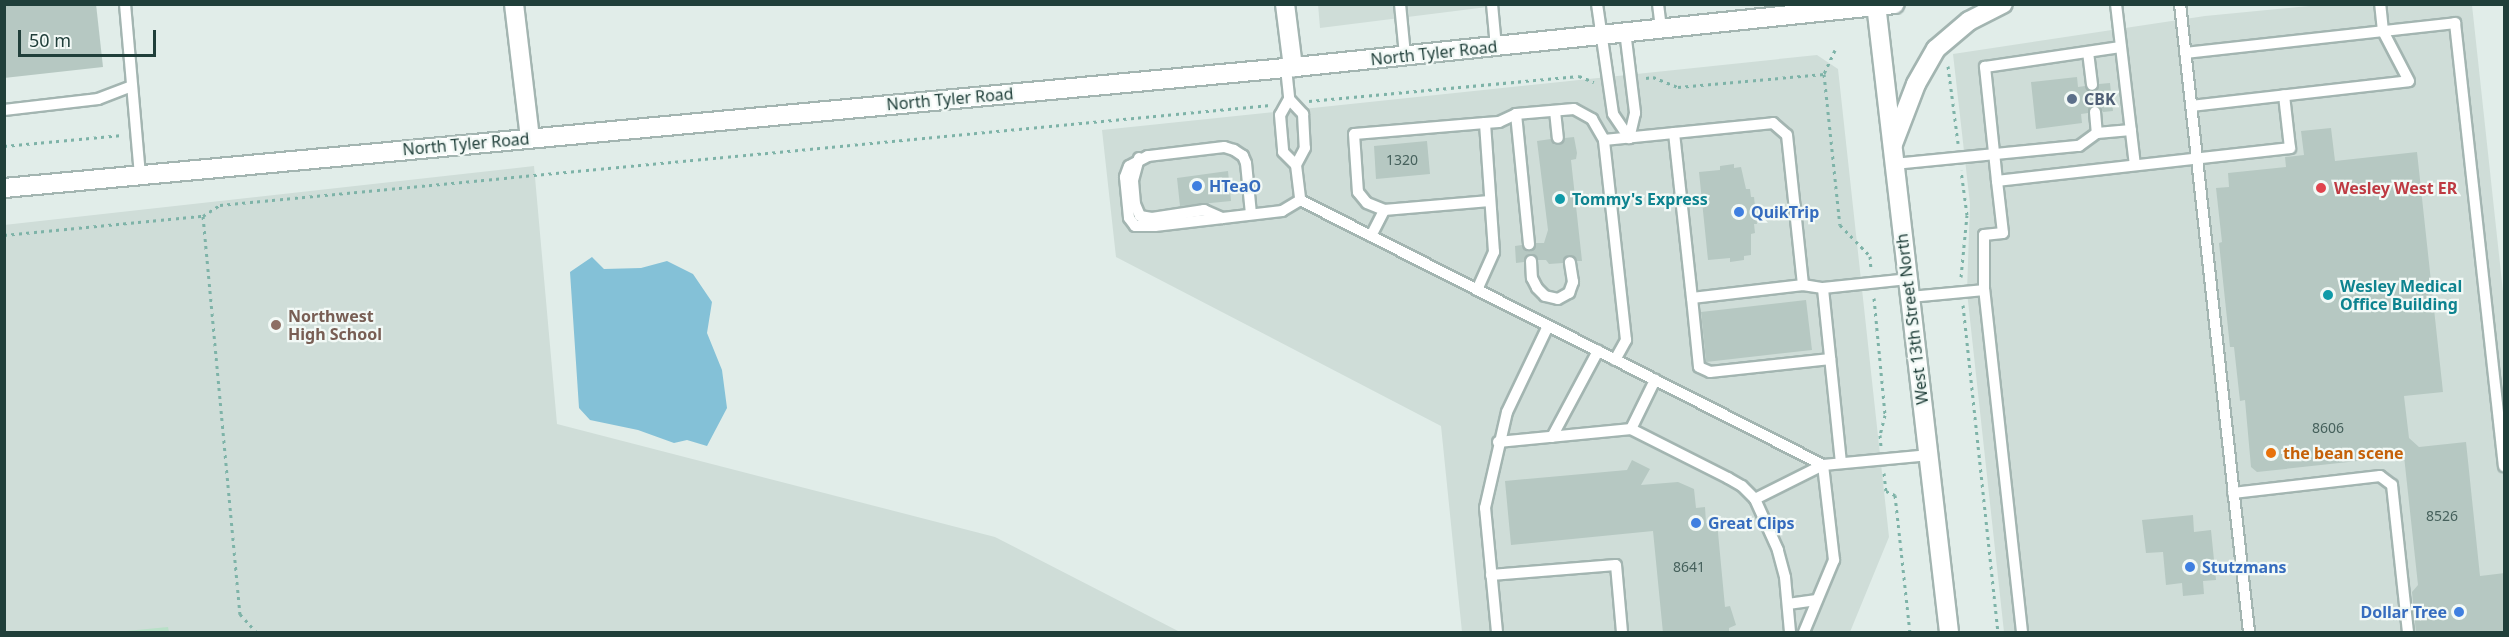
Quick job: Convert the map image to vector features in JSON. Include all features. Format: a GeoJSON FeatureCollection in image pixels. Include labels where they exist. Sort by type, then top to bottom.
{"type":"FeatureCollection","features":[{"type":"Feature","properties":{"kind":"main road"},"geometry":{"type":"LineString","coordinates":[[514,4],[530,138]]}},
{"type":"Feature","properties":{"kind":"main road"},"geometry":{"type":"LineString","coordinates":[[1285,4],[1289,68]]}},
{"type":"Feature","properties":{"kind":"main road","name":"North Tyler Road"},"geometry":{"type":"LineString","coordinates":[[4,188],[1289,68],[1895,4]]}},
{"type":"Feature","properties":{"kind":"main road"},"geometry":{"type":"LineString","coordinates":[[1892,146],[1917,84],[1936,49],[1969,21],[2003,4]]}},
{"type":"Feature","properties":{"kind":"main road","name":"West 13th Street North"},"geometry":{"type":"LineString","coordinates":[[1876,5],[1949,633]]}},
{"type":"Feature","properties":{"kind":"lane"},"geometry":{"type":"LineString","coordinates":[[125,4],[140,176]]}},
{"type":"Feature","properties":{"kind":"lane"},"geometry":{"type":"LineString","coordinates":[[1400,4],[1405,56]]}},
{"type":"Feature","properties":{"kind":"lane"},"geometry":{"type":"LineString","coordinates":[[1492,4],[1496,47]]}},
{"type":"Feature","properties":{"kind":"lane"},"geometry":{"type":"LineString","coordinates":[[1597,4],[1613,114],[1629,138]]}},
{"type":"Feature","properties":{"kind":"lane"},"geometry":{"type":"LineString","coordinates":[[1658,4],[1661,27]]}},
{"type":"Feature","properties":{"kind":"lane"},"geometry":{"type":"LineString","coordinates":[[2116,4],[2135,165]]}},
{"type":"Feature","properties":{"kind":"lane"},"geometry":{"type":"LineString","coordinates":[[2180,4],[2249,633]]}},
{"type":"Feature","properties":{"kind":"lane"},"geometry":{"type":"LineString","coordinates":[[2191,106],[2409,81],[2384,31],[2380,4]]}},
{"type":"Feature","properties":{"kind":"lane"},"geometry":{"type":"LineString","coordinates":[[2185,53],[2455,23],[2505,466]]}},
{"type":"Feature","properties":{"kind":"lane"},"geometry":{"type":"LineString","coordinates":[[1625,31],[1635,113],[1629,138]]}},
{"type":"Feature","properties":{"kind":"lane"},"geometry":{"type":"LineString","coordinates":[[2022,633],[1984,290],[1984,235],[2003,233],[1985,67],[2121,47]]}},
{"type":"Feature","properties":{"kind":"lane"},"geometry":{"type":"LineString","coordinates":[[2088,52],[2092,85]]}},
{"type":"Feature","properties":{"kind":"lane"},"geometry":{"type":"LineString","coordinates":[[1289,68],[1290,102],[1280,115],[1283,152],[1296,165]]}},
{"type":"Feature","properties":{"kind":"lane"},"geometry":{"type":"LineString","coordinates":[[4,110],[98,99],[132,86]]}},
{"type":"Feature","properties":{"kind":"lane"},"geometry":{"type":"LineString","coordinates":[[1997,181],[2290,148],[2284,95]]}},
{"type":"Feature","properties":{"kind":"lane"},"geometry":{"type":"LineString","coordinates":[[1290,102],[1303,114],[1305,148],[1296,165],[1300,200]]}},
{"type":"Feature","properties":{"kind":"lane"},"geometry":{"type":"LineString","coordinates":[[1490,201],[1384,210],[1367,203],[1358,192],[1354,134],[1499,122],[1516,114],[1574,109],[1592,119],[1604,140],[1626,340],[1615,360]]}},
{"type":"Feature","properties":{"kind":"lane"},"geometry":{"type":"LineString","coordinates":[[1555,111],[1558,138]]}},
{"type":"Feature","properties":{"kind":"lane"},"geometry":{"type":"LineString","coordinates":[[2095,112],[2097,133]]}},
{"type":"Feature","properties":{"kind":"lane"},"geometry":{"type":"LineString","coordinates":[[1516,114],[1529,244]]}},
{"type":"Feature","properties":{"kind":"lane"},"geometry":{"type":"LineString","coordinates":[[1477,290],[1494,252],[1485,123]]}},
{"type":"Feature","properties":{"kind":"lane"},"geometry":{"type":"LineString","coordinates":[[1604,140],[1773,123],[1787,135],[1803,285]]}},
{"type":"Feature","properties":{"kind":"lane"},"geometry":{"type":"LineString","coordinates":[[1894,165],[2079,146],[2097,133],[2131,130]]}},
{"type":"Feature","properties":{"kind":"lane"},"geometry":{"type":"LineString","coordinates":[[1674,133],[1699,367],[1710,372],[1830,359]]}},
{"type":"Feature","properties":{"kind":"lane"},"geometry":{"type":"LineString","coordinates":[[1251,214],[1246,163],[1243,156],[1224,147],[1139,158],[1129,166],[1125,177],[1129,218],[1135,226],[1155,226],[1282,211],[1300,200]]}},
{"type":"Feature","properties":{"kind":"lane"},"geometry":{"type":"LineString","coordinates":[[1300,200],[1823,465]]}},
{"type":"Feature","properties":{"kind":"lane"},"geometry":{"type":"LineString","coordinates":[[1371,236],[1384,210]]}},
{"type":"Feature","properties":{"kind":"lane"},"geometry":{"type":"LineString","coordinates":[[1531,261],[1532,278],[1537,288],[1545,296],[1558,299],[1569,293],[1573,282],[1570,262]]}},
{"type":"Feature","properties":{"kind":"lane"},"geometry":{"type":"LineString","coordinates":[[1692,298],[1803,285],[1823,288],[1872,283],[1962,292],[1984,290]]}},
{"type":"Feature","properties":{"kind":"lane"},"geometry":{"type":"LineString","coordinates":[[1823,288],[1841,463]]}},
{"type":"Feature","properties":{"kind":"lane"},"geometry":{"type":"LineString","coordinates":[[1497,633],[1485,508],[1498,442],[1507,412],[1548,326]]}},
{"type":"Feature","properties":{"kind":"lane"},"geometry":{"type":"LineString","coordinates":[[1552,437],[1598,351]]}},
{"type":"Feature","properties":{"kind":"lane"},"geometry":{"type":"LineString","coordinates":[[1631,429],[1654,380]]}},
{"type":"Feature","properties":{"kind":"lane"},"geometry":{"type":"LineString","coordinates":[[1498,442],[1631,429],[1742,486],[1755,499],[1778,550],[1788,604],[1790,633]]}},
{"type":"Feature","properties":{"kind":"lane"},"geometry":{"type":"LineString","coordinates":[[1755,499],[1823,465],[1928,454]]}},
{"type":"Feature","properties":{"kind":"lane"},"geometry":{"type":"LineString","coordinates":[[1804,633],[1834,560],[1823,465]]}},
{"type":"Feature","properties":{"kind":"lane"},"geometry":{"type":"LineString","coordinates":[[2234,493],[2380,476],[2392,485],[2408,633]]}},
{"type":"Feature","properties":{"kind":"lane"},"geometry":{"type":"LineString","coordinates":[[1491,575],[1616,565],[1622,633]]}},
{"type":"Feature","properties":{"kind":"lane"},"geometry":{"type":"LineString","coordinates":[[1788,604],[1817,600]]}},
{"type":"Feature","properties":{"kind":"path"},"geometry":{"type":"LineString","coordinates":[[1835,50],[1824,74],[1840,225],[1870,256],[1886,415],[1880,435],[1886,491],[1895,495],[1910,633]]}},
{"type":"Feature","properties":{"kind":"path"},"geometry":{"type":"LineString","coordinates":[[1947,58],[1967,215],[1962,292],[1998,633]]}},
{"type":"Feature","properties":{"kind":"path"},"geometry":{"type":"LineString","coordinates":[[1631,79],[1653,77],[1678,87],[1824,74]]}},
{"type":"Feature","properties":{"kind":"path"},"geometry":{"type":"LineString","coordinates":[[4,235],[203,216],[220,205],[1290,102],[1579,76],[1591,82],[1608,81]]}},
{"type":"Feature","properties":{"kind":"path"},"geometry":{"type":"LineString","coordinates":[[4,146],[136,134]]}},
{"type":"Feature","properties":{"kind":"path"},"geometry":{"type":"LineString","coordinates":[[203,216],[240,614],[256,633]]}},
{"type":"Feature","properties":{"kind":"shaded area"},"geometry":{"type":"Polygon","coordinates":[[[1318,4],[1503,5],[1320,28],[1318,4]]]}},
{"type":"Feature","properties":{"kind":"shaded area"},"geometry":{"type":"Polygon","coordinates":[[[2319,5],[2472,5],[2504,301],[2504,632],[2004,632],[1967,292],[1970,204],[1953,54],[2205,16],[2319,5]]]}},
{"type":"Feature","properties":{"kind":"shaded area"},"geometry":{"type":"Polygon","coordinates":[[[1817,55],[1838,69],[1889,537],[1850,632],[1462,632],[1441,426],[1116,257],[1102,130],[1817,55]]]}},
{"type":"Feature","properties":{"kind":"shaded area","name":"Northwest High School"},"geometry":{"type":"Polygon","coordinates":[[[534,166],[557,424],[995,537],[1180,632],[5,632],[4,225],[534,166]]]}},
{"type":"Feature","properties":{"kind":"green space"},"geometry":{"type":"Polygon","coordinates":[[[168,627],[169,632],[116,632],[168,627]]]}},
{"type":"Feature","properties":{"kind":"water"},"geometry":{"type":"Polygon","coordinates":[[[592,257],[604,269],[641,268],[667,261],[693,274],[712,302],[707,333],[722,370],[727,408],[707,446],[687,440],[674,443],[638,430],[590,420],[579,408],[570,272],[592,257]]]}},
{"type":"Feature","properties":{"kind":"building"},"geometry":{"type":"Polygon","coordinates":[[[4,4],[96,4],[103,67],[4,78],[4,4]]]}},
{"type":"Feature","properties":{"kind":"building","name":"CBK"},"geometry":{"type":"Polygon","coordinates":[[[2077,77],[2078,87],[2085,86],[2090,92],[2097,91],[2099,84],[2110,83],[2113,111],[2103,112],[2099,105],[2094,105],[2088,113],[2081,114],[2082,123],[2036,129],[2031,82],[2077,77]]]}},
{"type":"Feature","properties":{"kind":"building","name":"Wesley Medical Office Building"},"geometry":{"type":"Polygon","coordinates":[[[2331,128],[2335,161],[2417,152],[2443,392],[2404,396],[2409,438],[2419,447],[2466,442],[2480,576],[2505,573],[2505,633],[2416,633],[2412,592],[2418,585],[2404,456],[2257,472],[2251,467],[2245,400],[2240,401],[2234,347],[2230,347],[2219,243],[2222,242],[2216,188],[2229,187],[2228,173],[2286,167],[2285,157],[2304,155],[2301,131],[2331,128]]]}},
{"type":"Feature","properties":{"kind":"building","name":"Tommy's Express"},"geometry":{"type":"Polygon","coordinates":[[[1574,137],[1577,153],[1576,159],[1571,160],[1582,261],[1577,261],[1569,255],[1565,257],[1563,263],[1549,264],[1546,260],[1538,260],[1531,254],[1526,255],[1524,262],[1516,263],[1515,246],[1522,245],[1525,251],[1533,250],[1536,243],[1544,243],[1548,230],[1537,141],[1551,139],[1554,145],[1559,145],[1565,138],[1574,137]]]}},
{"type":"Feature","properties":{"kind":"building"},"geometry":{"type":"Polygon","coordinates":[[[1427,141],[1430,174],[1376,179],[1374,146],[1427,141]]]}},
{"type":"Feature","properties":{"kind":"building"},"geometry":{"type":"Polygon","coordinates":[[[1734,164],[1734,168],[1741,167],[1746,189],[1750,189],[1751,197],[1754,197],[1757,224],[1754,224],[1755,233],[1751,234],[1751,255],[1744,256],[1744,260],[1730,262],[1730,258],[1708,260],[1699,172],[1720,170],[1720,166],[1734,164]]]}},
{"type":"Feature","properties":{"kind":"building"},"geometry":{"type":"Polygon","coordinates":[[[1228,171],[1231,201],[1180,206],[1177,178],[1228,171]]]}},
{"type":"Feature","properties":{"kind":"building"},"geometry":{"type":"Polygon","coordinates":[[[1806,300],[1812,350],[1706,362],[1701,312],[1806,300]]]}},
{"type":"Feature","properties":{"kind":"building"},"geometry":{"type":"Polygon","coordinates":[[[1632,460],[1650,469],[1641,485],[1678,482],[1694,489],[1696,508],[1705,507],[1706,523],[1717,522],[1725,607],[1730,606],[1736,625],[1729,628],[1729,633],[1663,633],[1653,531],[1511,545],[1505,481],[1627,470],[1632,460]]]}},
{"type":"Feature","properties":{"kind":"building","name":"Stutzmans"},"geometry":{"type":"Polygon","coordinates":[[[2193,515],[2194,532],[2211,530],[2216,580],[2203,581],[2204,594],[2183,596],[2182,583],[2166,585],[2163,552],[2146,553],[2142,520],[2193,515]]]}},
{"type":"Feature","properties":{"kind":"place","name":"CBK"},"geometry":{"type":"Point","coordinates":[2072,99]}},
{"type":"Feature","properties":{"kind":"place","name":"HTeaO"},"geometry":{"type":"Point","coordinates":[1197,186]}},
{"type":"Feature","properties":{"kind":"place","name":"Wesley West ER"},"geometry":{"type":"Point","coordinates":[2321,188]}},
{"type":"Feature","properties":{"kind":"place","name":"Tommy's Express"},"geometry":{"type":"Point","coordinates":[1560,199]}},
{"type":"Feature","properties":{"kind":"place","name":"QuikTrip"},"geometry":{"type":"Point","coordinates":[1739,212]}},
{"type":"Feature","properties":{"kind":"place","name":"Wesley Medical Office Building"},"geometry":{"type":"Point","coordinates":[2328,295]}},
{"type":"Feature","properties":{"kind":"place","name":"Northwest High School"},"geometry":{"type":"Point","coordinates":[276,325]}},
{"type":"Feature","properties":{"kind":"place","name":"the bean scene"},"geometry":{"type":"Point","coordinates":[2271,453]}},
{"type":"Feature","properties":{"kind":"place","name":"Great Clips"},"geometry":{"type":"Point","coordinates":[1696,523]}},
{"type":"Feature","properties":{"kind":"place","name":"Stutzmans"},"geometry":{"type":"Point","coordinates":[2190,567]}},
{"type":"Feature","properties":{"kind":"place","name":"Dollar Tree"},"geometry":{"type":"Point","coordinates":[2459,612]}}]}
